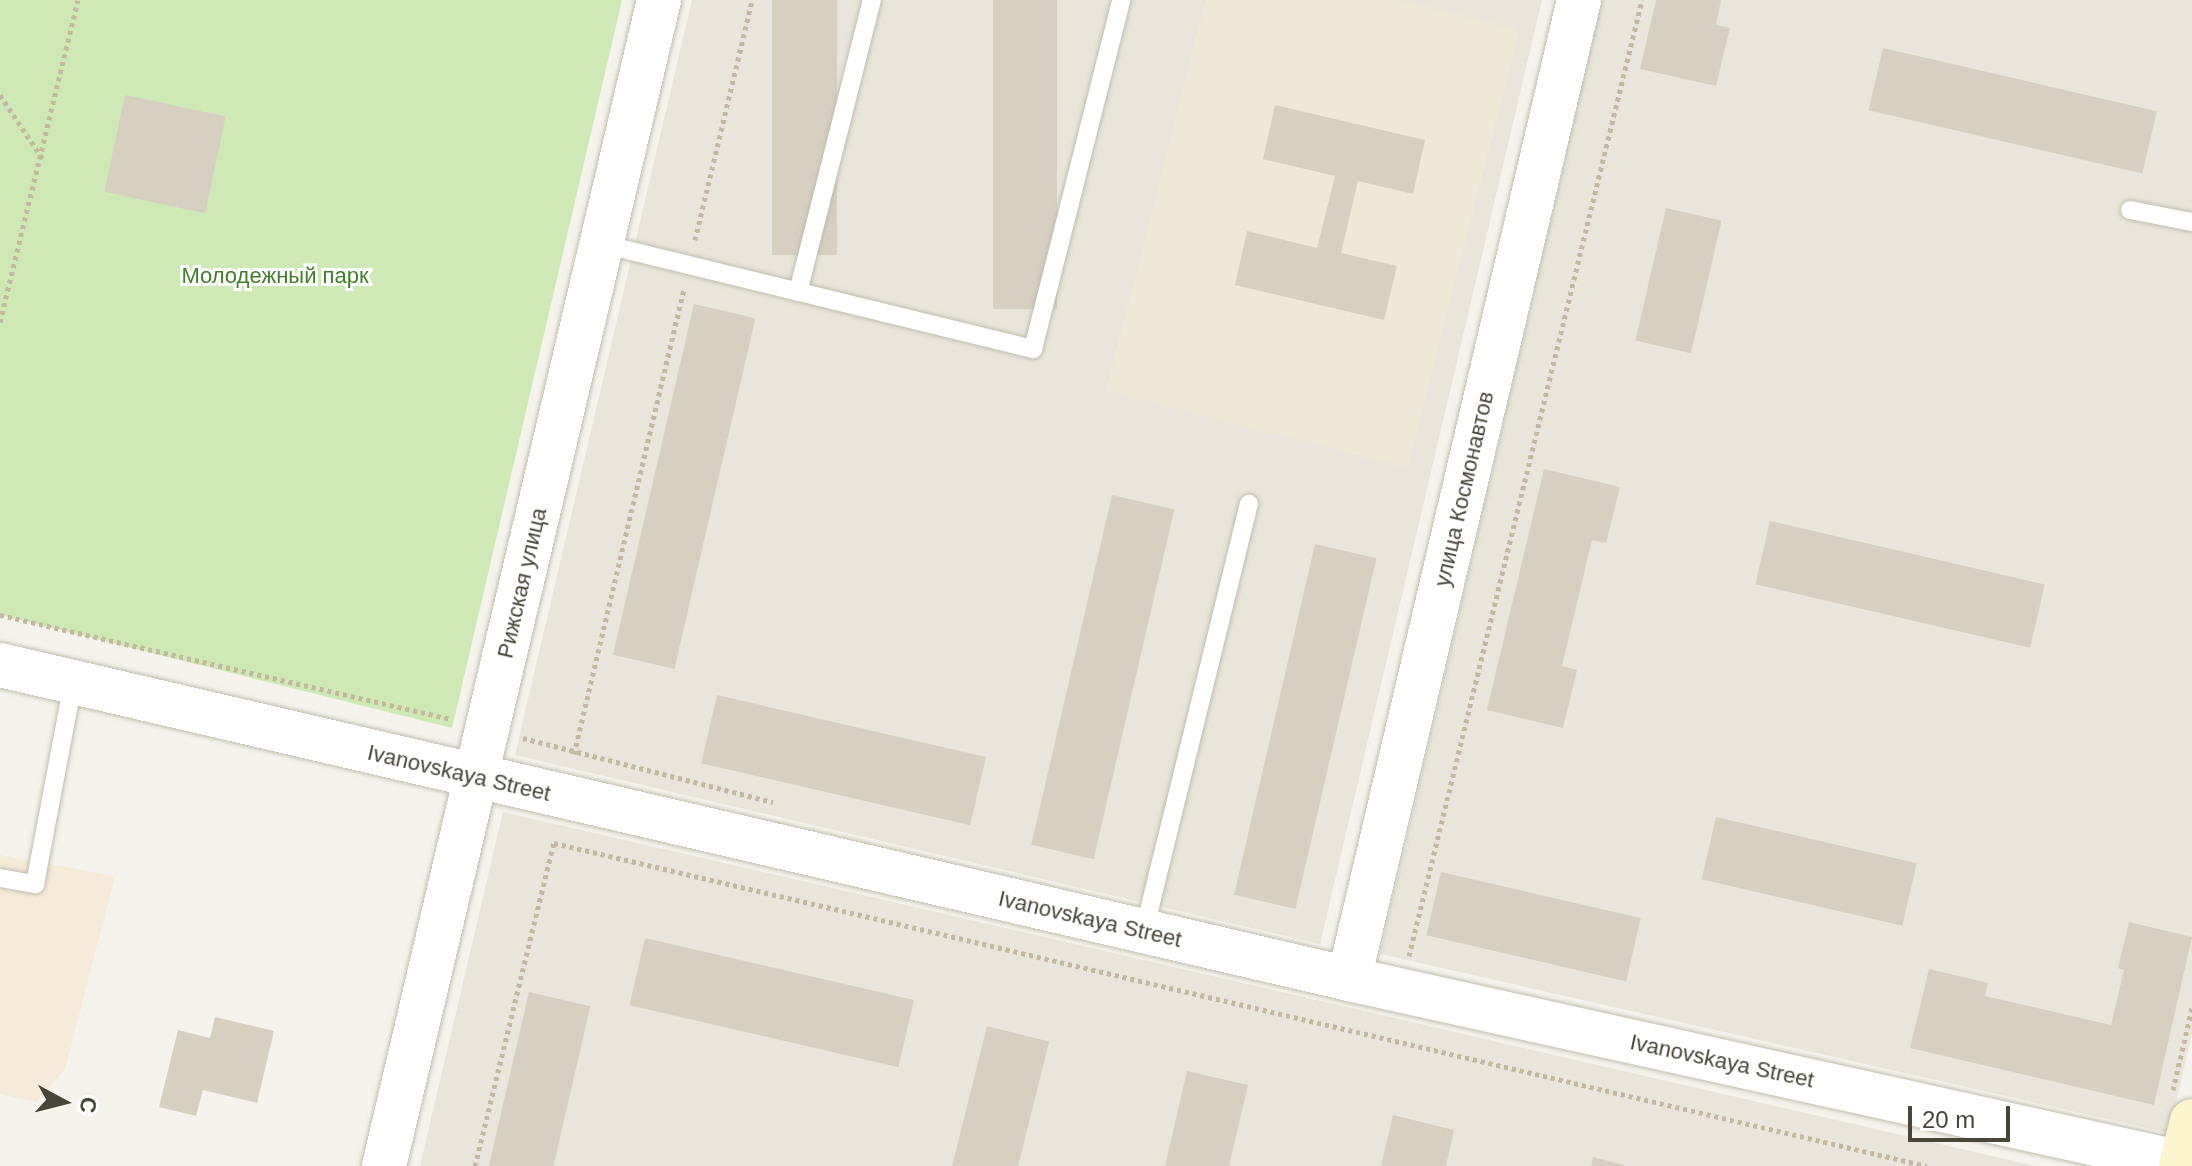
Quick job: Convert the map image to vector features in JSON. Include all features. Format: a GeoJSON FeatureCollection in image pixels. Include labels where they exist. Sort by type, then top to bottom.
{"type":"FeatureCollection","features":[{"type":"Feature","properties":{"kind":"main road"},"geometry":{"type":"LineString","coordinates":[[2181,1109],[2182,1164]]}},
{"type":"Feature","properties":{"kind":"street","name":"Рижская улица"},"geometry":{"type":"LineString","coordinates":[[384,1166],[659,0]]}},
{"type":"Feature","properties":{"kind":"street","name":"улица Космонавтов"},"geometry":{"type":"LineString","coordinates":[[1349,979],[1579,0]]}},
{"type":"Feature","properties":{"kind":"street","name":"Ivanovskaya Street"},"geometry":{"type":"LineString","coordinates":[[0,665],[1349,979],[2182,1164]]}},
{"type":"Feature","properties":{"kind":"lane"},"geometry":{"type":"LineString","coordinates":[[798,292],[872,0]]}},
{"type":"Feature","properties":{"kind":"lane"},"geometry":{"type":"LineString","coordinates":[[602,244],[1033,349],[1121,0]]}},
{"type":"Feature","properties":{"kind":"lane"},"geometry":{"type":"LineString","coordinates":[[2130,210],[2192,222]]}},
{"type":"Feature","properties":{"kind":"lane"},"geometry":{"type":"LineString","coordinates":[[1144,931],[1249,504]]}},
{"type":"Feature","properties":{"kind":"lane"},"geometry":{"type":"LineString","coordinates":[[0,878],[35,884],[73,682]]}},
{"type":"Feature","properties":{"kind":"path"},"geometry":{"type":"LineString","coordinates":[[0,322],[42,159],[78,0]]}},
{"type":"Feature","properties":{"kind":"path"},"geometry":{"type":"LineString","coordinates":[[475,1166],[565,798],[752,0]]}},
{"type":"Feature","properties":{"kind":"path"},"geometry":{"type":"LineString","coordinates":[[1408,960],[1642,0]]}},
{"type":"Feature","properties":{"kind":"path"},"geometry":{"type":"LineString","coordinates":[[0,95],[42,159]]}},
{"type":"Feature","properties":{"kind":"path"},"geometry":{"type":"LineString","coordinates":[[554,843],[1927,1166]]}},
{"type":"Feature","properties":{"kind":"path"},"geometry":{"type":"LineString","coordinates":[[2181,1109],[2192,1008]]}},
{"type":"Feature","properties":{"kind":"shaded area"},"geometry":{"type":"Polygon","coordinates":[[[692,0],[1542,0],[1320,944],[515,755],[692,0]]]}},
{"type":"Feature","properties":{"kind":"shaded area"},"geometry":{"type":"Polygon","coordinates":[[[1206,0],[1399,0],[1519,30],[1408,468],[1106,391],[1206,0]]]}},
{"type":"Feature","properties":{"kind":"shaded area"},"geometry":{"type":"Polygon","coordinates":[[[1602,0],[2192,0],[2192,1033],[2169,1133],[1380,954],[1602,0]]]}},
{"type":"Feature","properties":{"kind":"shaded area"},"geometry":{"type":"Polygon","coordinates":[[[503,812],[2035,1166],[420,1166],[503,812]]]}},
{"type":"Feature","properties":{"kind":"shaded area"},"geometry":{"type":"Polygon","coordinates":[[[0,855],[115,876],[65,1069],[36,1102],[0,1094],[0,855]]]}},
{"type":"Feature","properties":{"kind":"green space","name":"Молодежный парк"},"geometry":{"type":"Polygon","coordinates":[[[0,0],[622,0],[452,728],[0,615],[0,0]]]}},
{"type":"Feature","properties":{"kind":"building"},"geometry":{"type":"Polygon","coordinates":[[[772,0],[837,0],[837,255],[772,255],[772,0]]]}},
{"type":"Feature","properties":{"kind":"building"},"geometry":{"type":"Polygon","coordinates":[[[993,0],[1057,0],[1057,309],[993,309],[993,0]]]}},
{"type":"Feature","properties":{"kind":"building"},"geometry":{"type":"Polygon","coordinates":[[[1656,0],[1721,0],[1716,25],[1730,28],[1716,86],[1640,69],[1656,0]]]}},
{"type":"Feature","properties":{"kind":"building"},"geometry":{"type":"Polygon","coordinates":[[[1883,48],[2157,111],[2142,174],[1869,110],[1883,48]]]}},
{"type":"Feature","properties":{"kind":"building"},"geometry":{"type":"Polygon","coordinates":[[[125,95],[226,116],[205,213],[104,192],[125,95]]]}},
{"type":"Feature","properties":{"kind":"building"},"geometry":{"type":"Polygon","coordinates":[[[1275,105],[1425,140],[1413,194],[1358,181],[1341,253],[1397,266],[1384,320],[1235,285],[1247,231],[1317,248],[1335,176],[1263,159],[1275,105]]]}},
{"type":"Feature","properties":{"kind":"building"},"geometry":{"type":"Polygon","coordinates":[[[1666,208],[1722,221],[1691,353],[1635,341],[1666,208]]]}},
{"type":"Feature","properties":{"kind":"building"},"geometry":{"type":"Polygon","coordinates":[[[694,304],[755,318],[674,669],[613,655],[694,304]]]}},
{"type":"Feature","properties":{"kind":"building"},"geometry":{"type":"Polygon","coordinates":[[[1544,469],[1620,487],[1606,543],[1592,540],[1562,666],[1577,670],[1563,728],[1487,710],[1544,469]]]}},
{"type":"Feature","properties":{"kind":"building"},"geometry":{"type":"Polygon","coordinates":[[[1112,495],[1174,509],[1094,859],[1031,845],[1112,495]]]}},
{"type":"Feature","properties":{"kind":"building"},"geometry":{"type":"Polygon","coordinates":[[[1770,521],[2045,584],[2030,648],[1755,584],[1770,521]]]}},
{"type":"Feature","properties":{"kind":"building"},"geometry":{"type":"Polygon","coordinates":[[[1315,544],[1376,558],[1295,909],[1234,895],[1315,544]]]}},
{"type":"Feature","properties":{"kind":"building"},"geometry":{"type":"Polygon","coordinates":[[[717,695],[986,757],[970,825],[701,763],[717,695]]]}},
{"type":"Feature","properties":{"kind":"building"},"geometry":{"type":"Polygon","coordinates":[[[1716,817],[1917,863],[1902,926],[1702,879],[1716,817]]]}},
{"type":"Feature","properties":{"kind":"building"},"geometry":{"type":"Polygon","coordinates":[[[1441,872],[1641,918],[1626,981],[1426,935],[1441,872]]]}},
{"type":"Feature","properties":{"kind":"building"},"geometry":{"type":"Polygon","coordinates":[[[2129,922],[2192,937],[2154,1105],[1910,1048],[1929,969],[1988,983],[1985,996],[2111,1025],[2124,970],[2118,968],[2129,922]]]}},
{"type":"Feature","properties":{"kind":"building"},"geometry":{"type":"Polygon","coordinates":[[[645,938],[914,1000],[898,1067],[629,1005],[645,938]]]}},
{"type":"Feature","properties":{"kind":"building"},"geometry":{"type":"Polygon","coordinates":[[[529,992],[590,1006],[553,1166],[489,1166],[529,992]]]}},
{"type":"Feature","properties":{"kind":"building"},"geometry":{"type":"Polygon","coordinates":[[[215,1017],[274,1031],[257,1103],[203,1090],[196,1116],[159,1107],[178,1030],[210,1038],[215,1017]]]}},
{"type":"Feature","properties":{"kind":"building"},"geometry":{"type":"Polygon","coordinates":[[[987,1026],[1049,1041],[1018,1166],[952,1166],[987,1026]]]}},
{"type":"Feature","properties":{"kind":"building"},"geometry":{"type":"Polygon","coordinates":[[[1187,1071],[1248,1085],[1229,1166],[1165,1166],[1187,1071]]]}},
{"type":"Feature","properties":{"kind":"building"},"geometry":{"type":"Polygon","coordinates":[[[1393,1115],[1454,1130],[1446,1166],[1381,1166],[1393,1115]]]}},
{"type":"Feature","properties":{"kind":"building"},"geometry":{"type":"Polygon","coordinates":[[[1593,1157],[1624,1165],[1624,1166],[1591,1166],[1593,1157]]]}}]}
